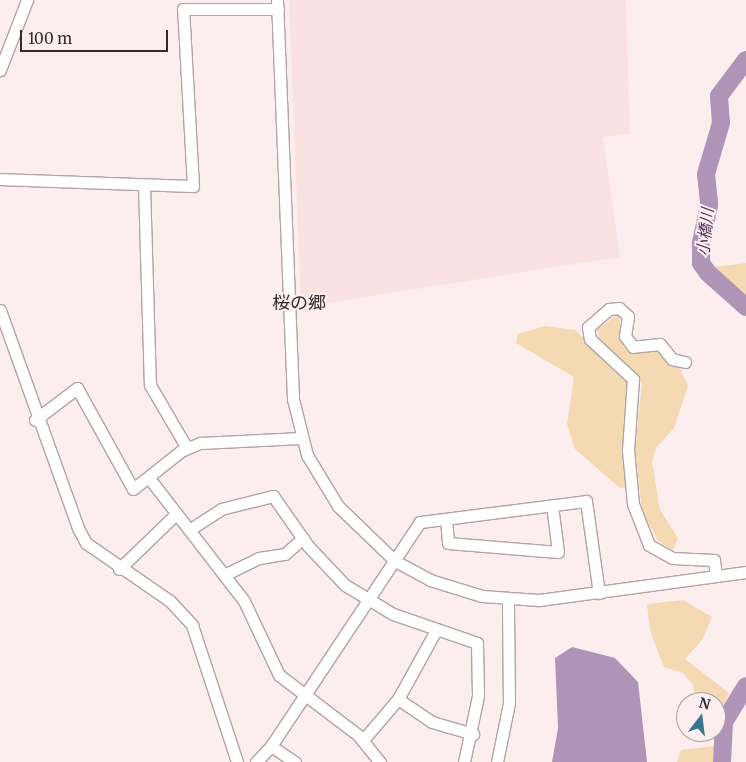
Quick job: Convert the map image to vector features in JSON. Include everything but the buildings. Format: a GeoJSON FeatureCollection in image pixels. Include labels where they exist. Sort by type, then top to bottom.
{"type":"FeatureCollection","features":[{"type":"Feature","properties":{"kind":"street"},"geometry":{"type":"LineString","coordinates":[[0,70],[28,1]]}},
{"type":"Feature","properties":{"kind":"street"},"geometry":{"type":"LineString","coordinates":[[0,179],[192,186],[183,5],[277,5],[288,334],[300,438],[338,506],[395,561],[446,586],[508,599],[599,593],[746,572]]}},
{"type":"Feature","properties":{"kind":"street"},"geometry":{"type":"LineString","coordinates":[[144,185],[150,384],[187,448]]}},
{"type":"Feature","properties":{"kind":"street"},"geometry":{"type":"LineString","coordinates":[[684,362],[672,359],[660,344],[633,348],[625,336],[628,316],[619,308],[609,309],[588,327],[590,339],[633,379],[628,450],[633,504],[649,545],[672,558],[714,560],[716,576]]}},
{"type":"Feature","properties":{"kind":"street"},"geometry":{"type":"LineString","coordinates":[[0,310],[35,420],[78,528],[86,543],[119,569],[170,601],[192,625],[237,762]]}},
{"type":"Feature","properties":{"kind":"street"},"geometry":{"type":"LineString","coordinates":[[35,420],[77,388],[133,489],[187,448],[200,443],[300,438]]}},
{"type":"Feature","properties":{"kind":"street"},"geometry":{"type":"LineString","coordinates":[[149,478],[244,601],[279,675],[363,740],[380,762]]}},
{"type":"Feature","properties":{"kind":"street"},"geometry":{"type":"LineString","coordinates":[[189,530],[220,509],[274,496],[303,538],[345,585],[369,600],[435,632],[477,644],[473,734],[464,762]]}},
{"type":"Feature","properties":{"kind":"street"},"geometry":{"type":"LineString","coordinates":[[256,762],[271,746],[420,522],[586,501],[599,593]]}},
{"type":"Feature","properties":{"kind":"street"},"geometry":{"type":"LineString","coordinates":[[446,519],[448,543],[558,552],[552,505]]}},
{"type":"Feature","properties":{"kind":"street"},"geometry":{"type":"LineString","coordinates":[[119,569],[176,514]]}},
{"type":"Feature","properties":{"kind":"street"},"geometry":{"type":"LineString","coordinates":[[224,575],[259,558],[285,554],[303,538]]}},
{"type":"Feature","properties":{"kind":"street"},"geometry":{"type":"LineString","coordinates":[[497,762],[509,703],[508,599]]}},
{"type":"Feature","properties":{"kind":"street"},"geometry":{"type":"LineString","coordinates":[[363,740],[398,699],[435,632]]}},
{"type":"Feature","properties":{"kind":"street"},"geometry":{"type":"LineString","coordinates":[[398,699],[432,722],[473,734]]}},
{"type":"Feature","properties":{"kind":"street"},"geometry":{"type":"LineString","coordinates":[[271,746],[295,762]]}},
{"type":"Feature","properties":{"kind":"shaded area"},"geometry":{"type":"Polygon","coordinates":[[[289,0],[626,0],[630,134],[603,137],[620,257],[301,307],[289,0]]]}},
{"type":"Feature","properties":{"kind":"shaded area"},"geometry":{"type":"Polygon","coordinates":[[[746,263],[746,303],[713,267],[746,263]]]}},
{"type":"Feature","properties":{"kind":"shaded area"},"geometry":{"type":"Polygon","coordinates":[[[619,314],[623,347],[632,354],[651,349],[661,354],[681,370],[688,386],[674,428],[656,448],[652,461],[660,510],[678,538],[673,550],[658,541],[642,511],[635,449],[642,382],[599,338],[597,329],[619,314]]]}},
{"type":"Feature","properties":{"kind":"shaded area"},"geometry":{"type":"Polygon","coordinates":[[[545,326],[575,330],[622,373],[628,386],[628,487],[620,488],[575,449],[567,424],[574,377],[516,343],[518,334],[545,326]]]}},
{"type":"Feature","properties":{"kind":"shaded area"},"geometry":{"type":"Polygon","coordinates":[[[683,600],[712,617],[702,640],[685,659],[729,693],[726,700],[726,692],[694,692],[693,685],[683,673],[664,667],[650,631],[647,604],[683,600]]]}},
{"type":"Feature","properties":{"kind":"shaded area"},"geometry":{"type":"Polygon","coordinates":[[[572,647],[615,658],[638,682],[647,762],[552,762],[558,728],[555,658],[572,647]]]}},
{"type":"Feature","properties":{"kind":"shaded area"},"geometry":{"type":"Polygon","coordinates":[[[714,746],[716,762],[677,762],[681,750],[714,746]]]}},
{"type":"Feature","properties":{"kind":"waterway","name":"小橋川"},"geometry":{"type":"LineString","coordinates":[[746,60],[719,96],[721,123],[706,174],[709,205],[701,244],[701,263],[708,273],[746,307]]}},
{"type":"Feature","properties":{"kind":"waterway","name":"小橋川"},"geometry":{"type":"LineString","coordinates":[[722,762],[724,722],[746,686]]}},
{"type":"Feature","properties":{"kind":"district","name":"桜の郷"},"geometry":{"type":"Point","coordinates":[299,303]}}]}
